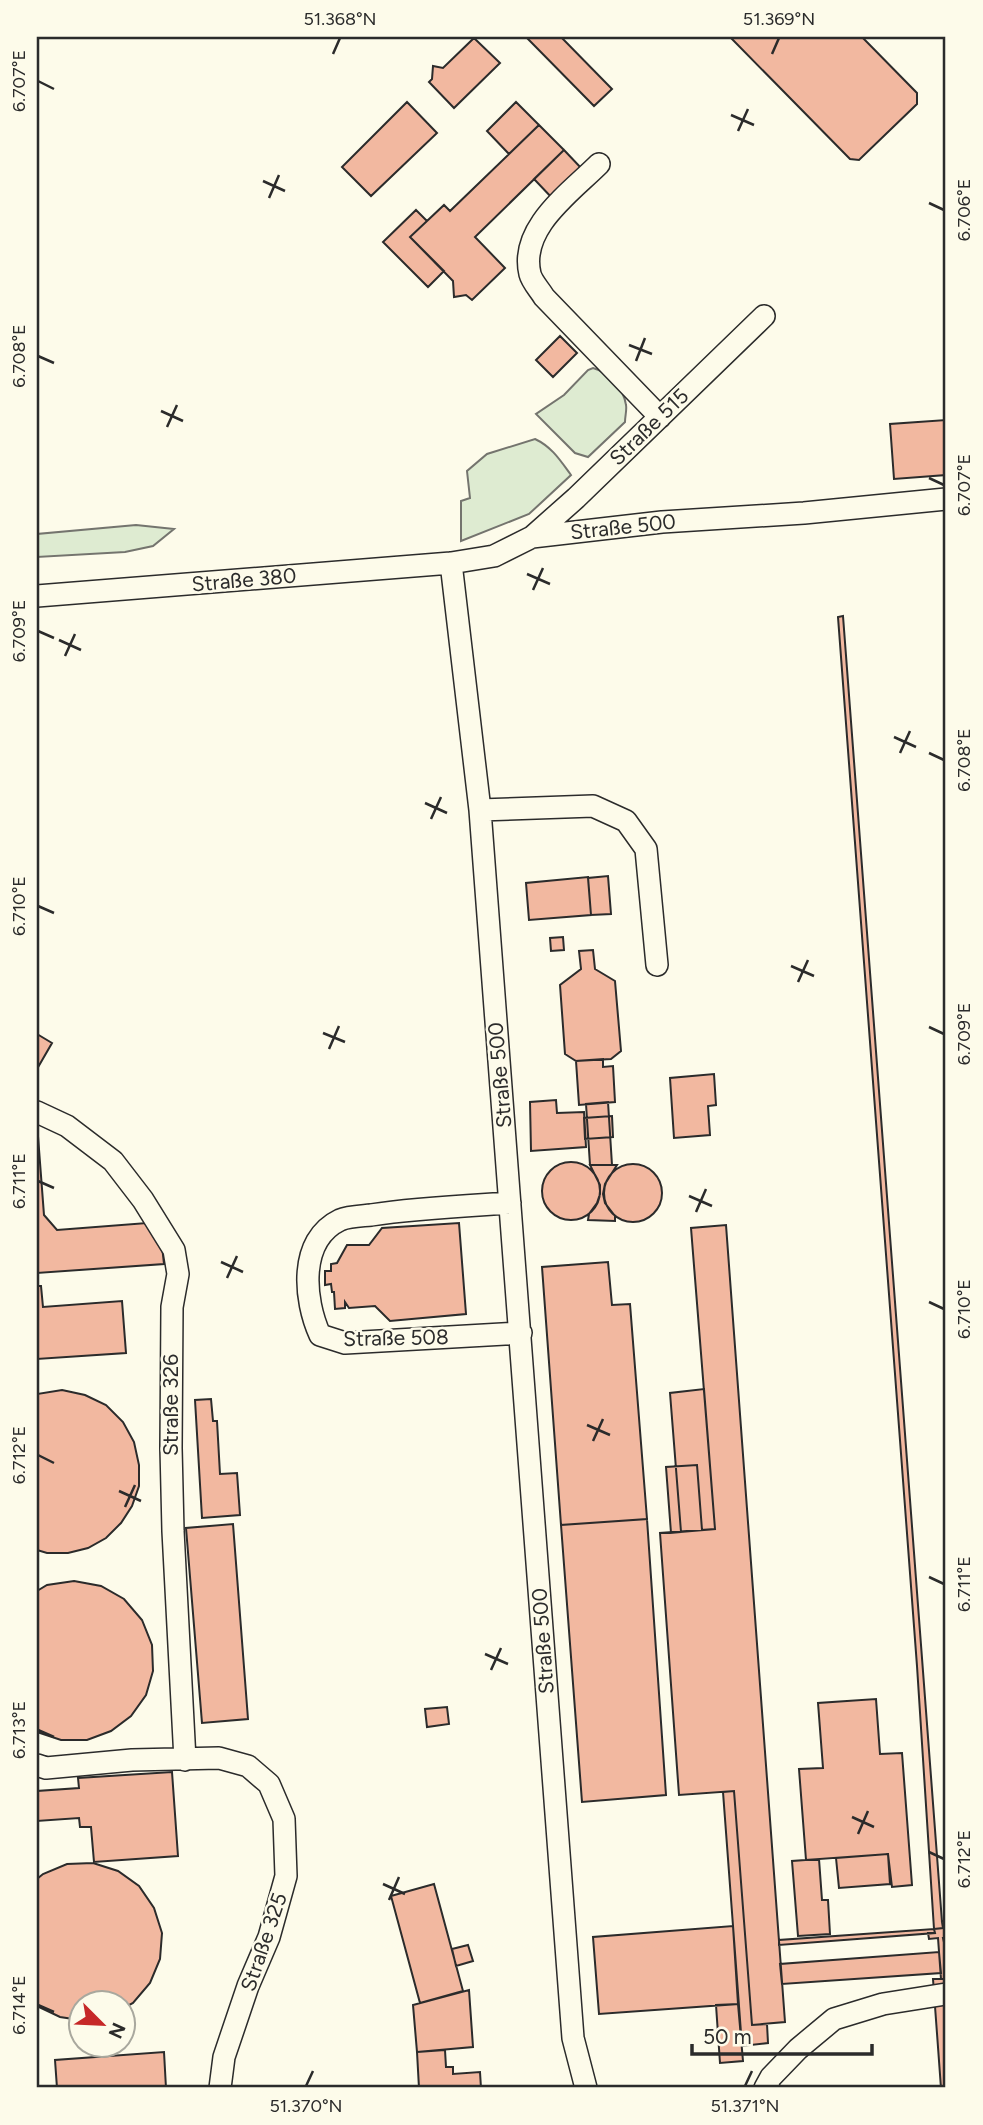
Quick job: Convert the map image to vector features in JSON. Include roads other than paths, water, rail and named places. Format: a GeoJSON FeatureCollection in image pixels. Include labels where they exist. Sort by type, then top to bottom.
{"type":"FeatureCollection","features":[{"type":"Feature","properties":{"kind":"street"},"geometry":{"type":"LineString","coordinates":[[599,164],[542,221],[528,249],[531,276],[544,297],[660,416]]}},
{"type":"Feature","properties":{"kind":"street","name":"Straße 515"},"geometry":{"type":"LineString","coordinates":[[532,537],[576,498],[764,316]]}},
{"type":"Feature","properties":{"kind":"street","name":"Straße 500"},"geometry":{"type":"LineString","coordinates":[[586,2088],[573,2038],[480,810],[451,563],[494,556],[532,537],[662,522],[804,513],[946,499]]}},
{"type":"Feature","properties":{"kind":"street","name":"Straße 380"},"geometry":{"type":"LineString","coordinates":[[37,596],[451,563]]}},
{"type":"Feature","properties":{"kind":"street"},"geometry":{"type":"LineString","coordinates":[[480,810],[593,806],[626,821],[646,849],[657,965]]}},
{"type":"Feature","properties":{"kind":"street","name":"Straße 326"},"geometry":{"type":"LineString","coordinates":[[37,1112],[67,1126],[113,1161],[174,1250],[178,1275],[172,1307],[171,1448],[185,1760]]}},
{"type":"Feature","properties":{"kind":"street","name":"Straße 508"},"geometry":{"type":"LineString","coordinates":[[510,1203],[341,1219],[327,1229],[312,1248],[309,1296],[312,1317],[320,1335],[345,1343],[521,1333]]}},
{"type":"Feature","properties":{"kind":"street","name":"Straße 325"},"geometry":{"type":"LineString","coordinates":[[37,1765],[46,1768],[132,1760],[219,1758],[248,1766],[269,1784],[284,1819],[286,1875],[269,1937],[248,1986],[224,2057],[220,2088]]}},
{"type":"Feature","properties":{"kind":"street"},"geometry":{"type":"LineString","coordinates":[[765,2088],[771,2077],[798,2049],[834,2020],[883,2004],[946,1994]]}}]}
